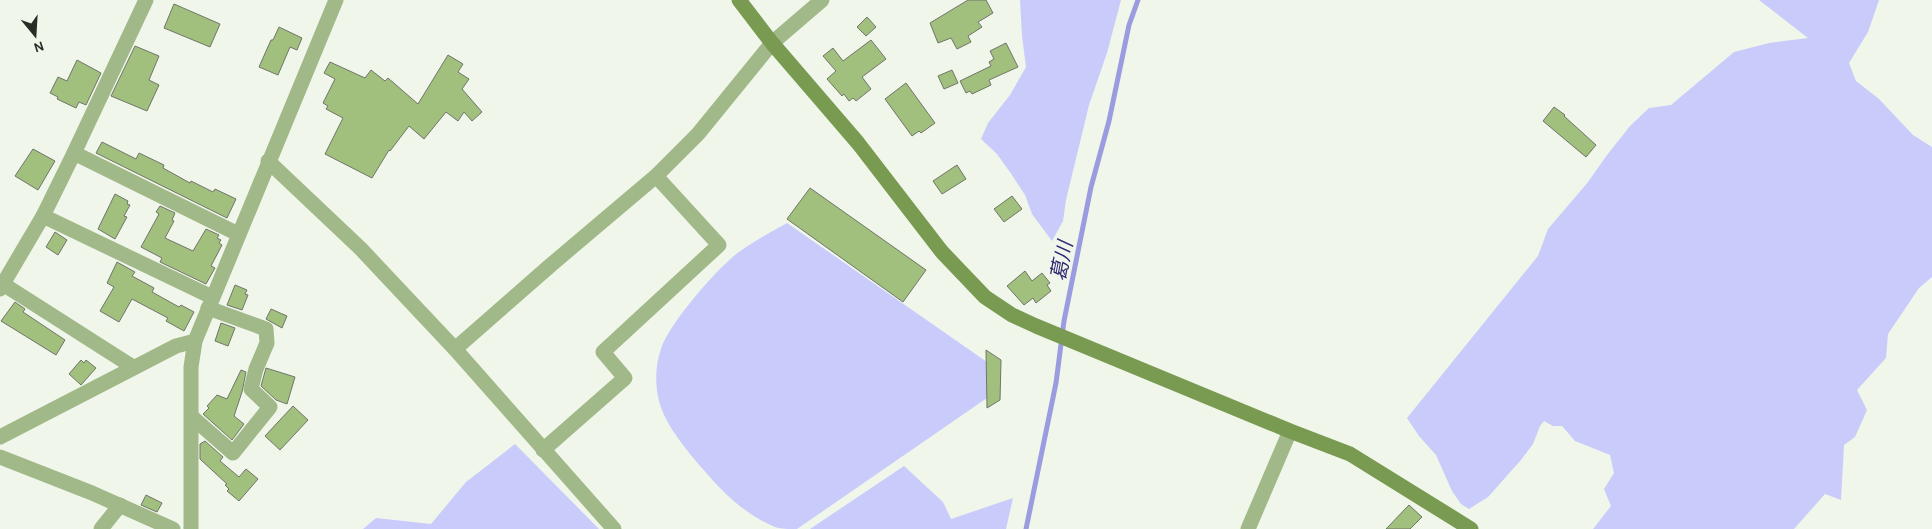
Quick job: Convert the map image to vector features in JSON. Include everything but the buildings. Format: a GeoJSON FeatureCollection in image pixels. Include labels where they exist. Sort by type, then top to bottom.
{"type":"FeatureCollection","features":[{"type":"Feature","properties":{"kind":"street"},"geometry":{"type":"LineString","coordinates":[[133,367],[2,286],[43,216],[146,0]]}},
{"type":"Feature","properties":{"kind":"street"},"geometry":{"type":"LineString","coordinates":[[191,529],[191,367],[195,341],[336,0]]}},
{"type":"Feature","properties":{"kind":"street"},"geometry":{"type":"LineString","coordinates":[[739,0],[772,43],[858,143],[942,252],[985,298],[1012,315],[1044,329],[1350,454],[1471,529]]}},
{"type":"Feature","properties":{"kind":"street"},"geometry":{"type":"LineString","coordinates":[[455,350],[552,264],[656,176],[698,134],[772,43],[822,0]]}},
{"type":"Feature","properties":{"kind":"street"},"geometry":{"type":"LineString","coordinates":[[74,153],[238,234]]}},
{"type":"Feature","properties":{"kind":"street"},"geometry":{"type":"LineString","coordinates":[[268,161],[361,249],[455,350],[614,529]]}},
{"type":"Feature","properties":{"kind":"street"},"geometry":{"type":"LineString","coordinates":[[543,450],[625,378],[603,352],[719,245],[656,176]]}},
{"type":"Feature","properties":{"kind":"street"},"geometry":{"type":"LineString","coordinates":[[43,216],[210,303],[266,329],[267,343],[256,369],[251,389],[270,407],[233,453],[192,417]]}},
{"type":"Feature","properties":{"kind":"street"},"geometry":{"type":"LineString","coordinates":[[0,437],[133,367],[176,346],[195,341]]}},
{"type":"Feature","properties":{"kind":"street"},"geometry":{"type":"LineString","coordinates":[[1248,529],[1290,431]]}},
{"type":"Feature","properties":{"kind":"street"},"geometry":{"type":"LineString","coordinates":[[0,457],[120,505],[173,529]]}},
{"type":"Feature","properties":{"kind":"street"},"geometry":{"type":"LineString","coordinates":[[101,529],[120,505]]}},
{"type":"Feature","properties":{"kind":"shaded area"},"geometry":{"type":"Polygon","coordinates":[[[1020,0],[1121,0],[1107,53],[1089,105],[1066,200],[1063,221],[1052,241],[1032,214],[1025,195],[1012,175],[997,154],[981,139],[988,123],[1010,95],[1026,67],[1020,0]]]}},
{"type":"Feature","properties":{"kind":"shaded area"},"geometry":{"type":"Polygon","coordinates":[[[1759,0],[1879,0],[1868,32],[1849,63],[1856,81],[1879,99],[1913,135],[1932,147],[1932,277],[1919,288],[1888,334],[1886,358],[1857,390],[1867,410],[1855,437],[1844,445],[1841,500],[1825,494],[1794,529],[1593,529],[1611,506],[1604,489],[1614,473],[1610,455],[1575,441],[1562,426],[1553,426],[1544,421],[1533,444],[1521,460],[1488,497],[1469,509],[1461,504],[1452,491],[1436,455],[1419,436],[1407,418],[1538,256],[1548,229],[1588,182],[1630,126],[1649,108],[1671,105],[1734,52],[1769,43],[1808,38],[1759,0]]]}},
{"type":"Feature","properties":{"kind":"shaded area"},"geometry":{"type":"Polygon","coordinates":[[[787,223],[987,362],[987,398],[797,529],[778,528],[759,519],[740,507],[716,484],[687,451],[667,421],[659,401],[656,382],[658,362],[665,339],[694,298],[739,252],[787,223]]]}},
{"type":"Feature","properties":{"kind":"shaded area"},"geometry":{"type":"Polygon","coordinates":[[[515,444],[599,529],[363,529],[376,518],[431,524],[466,482],[515,444]]]}},
{"type":"Feature","properties":{"kind":"shaded area"},"geometry":{"type":"Polygon","coordinates":[[[904,466],[943,502],[951,519],[1013,498],[1006,529],[810,529],[904,466]]]}},
{"type":"Feature","properties":{"kind":"waterway","name":"葛川"},"geometry":{"type":"LineString","coordinates":[[1026,529],[1056,383],[1064,321],[1091,187],[1109,121],[1129,25],[1138,0]]}}]}
